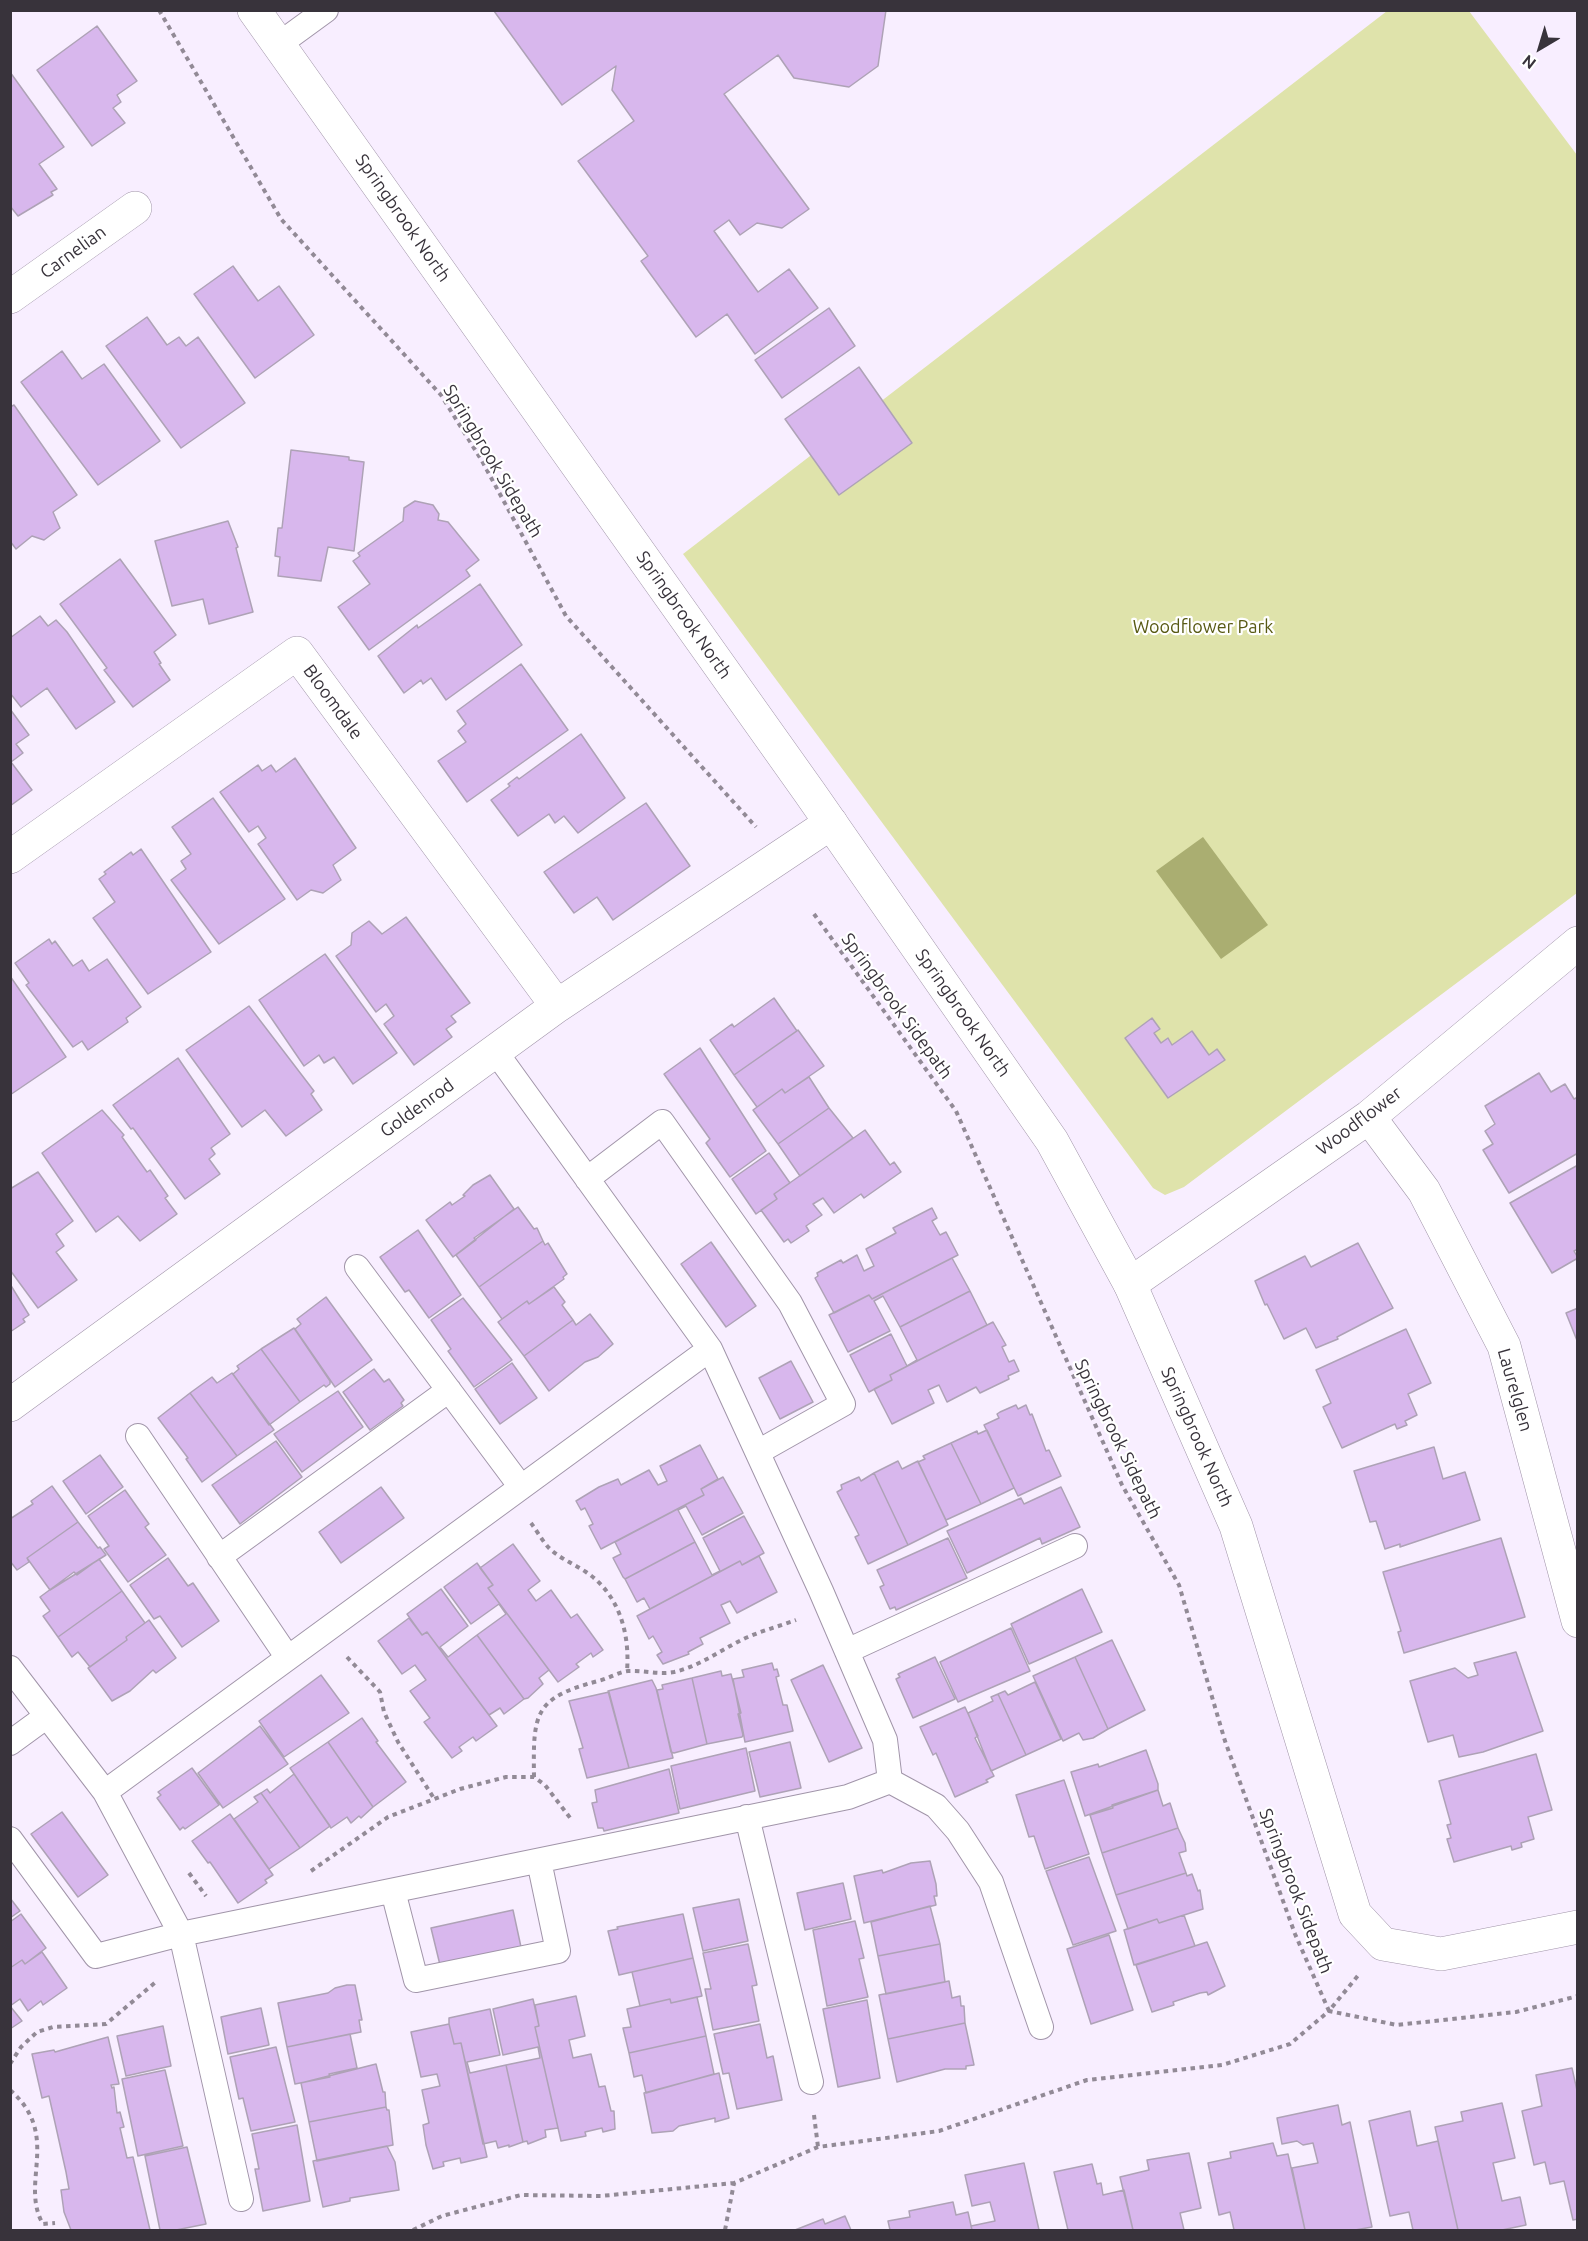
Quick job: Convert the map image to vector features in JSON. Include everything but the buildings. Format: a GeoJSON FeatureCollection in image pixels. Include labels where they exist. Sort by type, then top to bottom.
{"type":"FeatureCollection","features":[{"type":"Feature","properties":{"kind":"street","name":"Springbrook North"},"geometry":{"type":"LineString","coordinates":[[254,10],[831,823],[1052,1141],[1130,1284],[1236,1526],[1355,1914],[1383,1944]]}},
{"type":"Feature","properties":{"kind":"street","name":"Carnelian"},"geometry":{"type":"LineString","coordinates":[[10,297],[135,208]]}},
{"type":"Feature","properties":{"kind":"street","name":"Bloomdale"},"geometry":{"type":"LineString","coordinates":[[10,857],[297,653],[557,1006]]}},
{"type":"Feature","properties":{"kind":"street","name":"Goldenrod"},"geometry":{"type":"LineString","coordinates":[[10,1405],[557,1006],[831,823]]}},
{"type":"Feature","properties":{"kind":"street","name":"Woodflower"},"geometry":{"type":"LineString","coordinates":[[1130,1284],[1369,1117],[1578,943]]}},
{"type":"Feature","properties":{"kind":"street","name":"Laurelglen"},"geometry":{"type":"LineString","coordinates":[[1369,1117],[1424,1191],[1504,1346],[1578,1622]]}},
{"type":"Feature","properties":{"kind":"street"},"geometry":{"type":"LineString","coordinates":[[1383,1944],[1441,1954],[1578,1927]]}},
{"type":"Feature","properties":{"kind":"lane"},"geometry":{"type":"LineString","coordinates":[[278,45],[326,10]]}},
{"type":"Feature","properties":{"kind":"lane"},"geometry":{"type":"LineString","coordinates":[[495,1051],[710,1349],[828,1608],[885,1740],[891,1781]]}},
{"type":"Feature","properties":{"kind":"lane"},"geometry":{"type":"LineString","coordinates":[[587,1179],[662,1122],[790,1303],[843,1404],[758,1452]]}},
{"type":"Feature","properties":{"kind":"lane"},"geometry":{"type":"LineString","coordinates":[[357,1268],[521,1487]]}},
{"type":"Feature","properties":{"kind":"lane"},"geometry":{"type":"LineString","coordinates":[[105,1792],[710,1349]]}},
{"type":"Feature","properties":{"kind":"lane"},"geometry":{"type":"LineString","coordinates":[[219,1557],[449,1390]]}},
{"type":"Feature","properties":{"kind":"lane"},"geometry":{"type":"LineString","coordinates":[[138,1436],[288,1658]]}},
{"type":"Feature","properties":{"kind":"lane"},"geometry":{"type":"LineString","coordinates":[[846,1651],[1075,1546]]}},
{"type":"Feature","properties":{"kind":"lane"},"geometry":{"type":"LineString","coordinates":[[10,1668],[105,1792],[181,1934],[241,2199]]}},
{"type":"Feature","properties":{"kind":"lane"},"geometry":{"type":"LineString","coordinates":[[10,1743],[47,1716]]}},
{"type":"Feature","properties":{"kind":"lane"},"geometry":{"type":"LineString","coordinates":[[10,1839],[96,1956],[181,1934],[848,1797],[891,1781],[936,1806],[958,1831],[991,1882],[1041,2027]]}},
{"type":"Feature","properties":{"kind":"lane"},"geometry":{"type":"LineString","coordinates":[[747,1817],[810,2082]]}},
{"type":"Feature","properties":{"kind":"lane"},"geometry":{"type":"LineString","coordinates":[[393,1891],[416,1980],[427,1978],[558,1951],[539,1861]]}},
{"type":"Feature","properties":{"kind":"path","name":"Springbrook Sidepath"},"geometry":{"type":"LineString","coordinates":[[159,10],[281,219],[441,395],[482,461],[566,616],[756,827]]}},
{"type":"Feature","properties":{"kind":"path","name":"Springbrook Sidepath"},"geometry":{"type":"LineString","coordinates":[[814,914],[956,1111],[1122,1485],[1179,1585],[1225,1741],[1295,1934],[1329,2011]]}},
{"type":"Feature","properties":{"kind":"path"},"geometry":{"type":"LineString","coordinates":[[530,1520],[549,1548],[562,1559],[586,1572],[603,1586],[615,1602],[629,1649],[627,1671]]}},
{"type":"Feature","properties":{"kind":"path"},"geometry":{"type":"LineString","coordinates":[[534,1777],[533,1743],[540,1714],[552,1697],[573,1687],[600,1681],[627,1671],[673,1672],[699,1663],[748,1637],[828,1608]]}},
{"type":"Feature","properties":{"kind":"path"},"geometry":{"type":"LineString","coordinates":[[321,1633],[371,1679],[380,1692],[384,1712],[398,1742],[435,1800]]}},
{"type":"Feature","properties":{"kind":"path"},"geometry":{"type":"LineString","coordinates":[[310,1872],[388,1817],[460,1789],[506,1777],[534,1777],[545,1785],[575,1827]]}},
{"type":"Feature","properties":{"kind":"path"},"geometry":{"type":"LineString","coordinates":[[185,1866],[212,1903]]}},
{"type":"Feature","properties":{"kind":"path"},"geometry":{"type":"LineString","coordinates":[[413,2230],[442,2216],[521,2194],[600,2196],[734,2183],[818,2147],[939,2131],[1087,2080],[1222,2065],[1290,2044],[1329,2011],[1383,1944]]}},
{"type":"Feature","properties":{"kind":"path"},"geometry":{"type":"LineString","coordinates":[[10,2064],[21,2047],[37,2032],[52,2027],[106,2024],[148,1987],[187,1961]]}},
{"type":"Feature","properties":{"kind":"path"},"geometry":{"type":"LineString","coordinates":[[1329,2011],[1397,2025],[1516,2012],[1578,1996]]}},
{"type":"Feature","properties":{"kind":"path"},"geometry":{"type":"LineString","coordinates":[[10,2090],[28,2109],[35,2126],[37,2214],[43,2224],[55,2223]]}},
{"type":"Feature","properties":{"kind":"path"},"geometry":{"type":"LineString","coordinates":[[725,2230],[734,2183]]}},
{"type":"Feature","properties":{"kind":"green space","name":"Woodflower Park"},"geometry":{"type":"Polygon","coordinates":[[[1387,11],[1469,11],[1577,155],[1577,893],[1184,1187],[1165,1195],[1153,1188],[683,554],[1387,11]]]}},
{"type":"Feature","properties":{"kind":"shaded area"},"geometry":{"type":"Polygon","coordinates":[[[1203,837],[1268,925],[1221,959],[1156,871],[1203,837]]]}}]}
